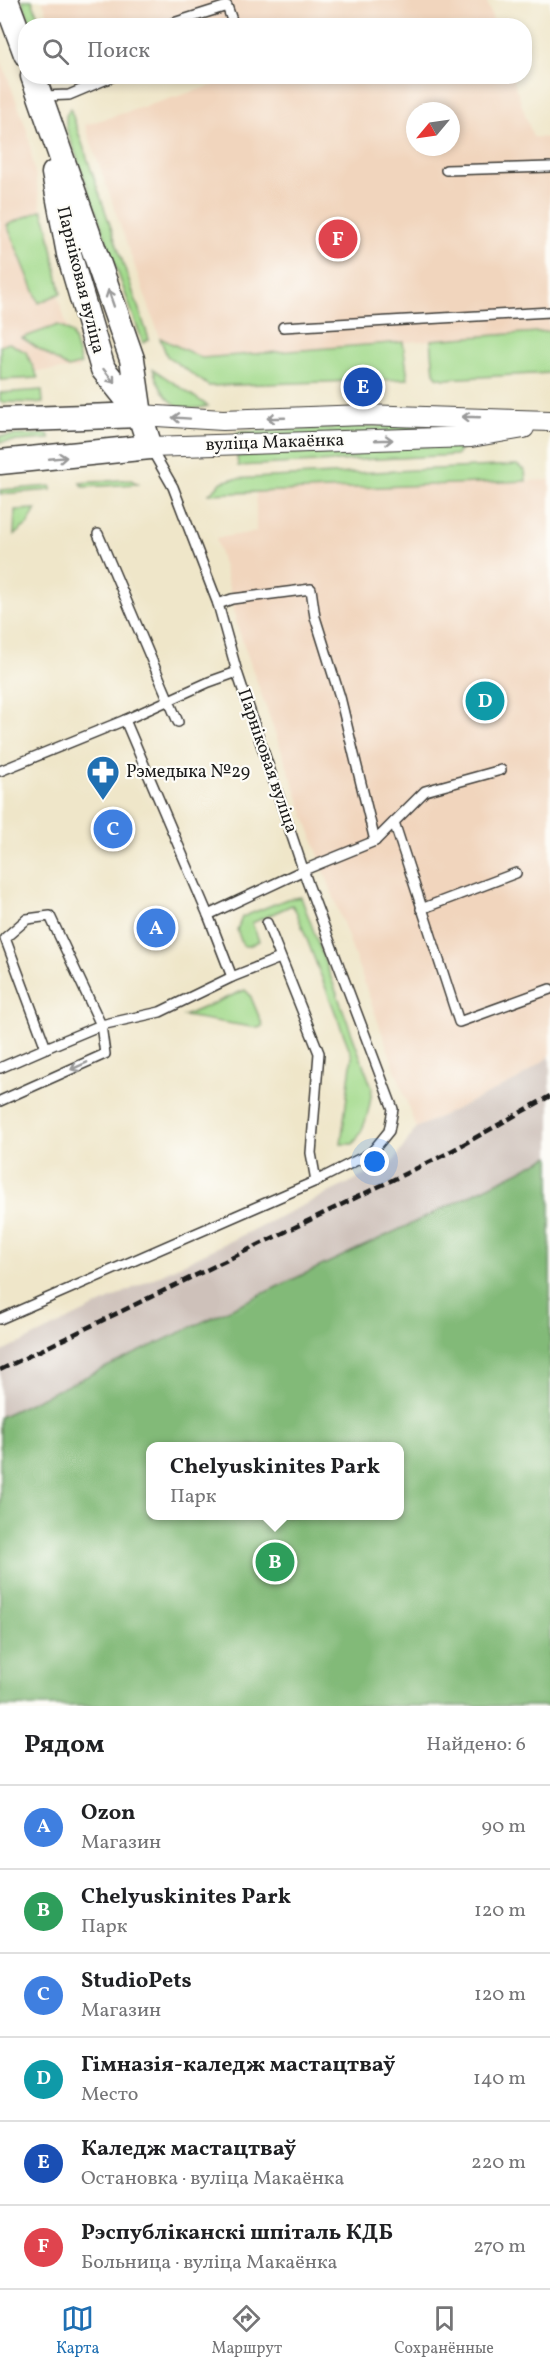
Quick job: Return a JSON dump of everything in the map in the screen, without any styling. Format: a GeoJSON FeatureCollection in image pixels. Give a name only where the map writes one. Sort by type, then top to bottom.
{"type":"FeatureCollection","features":[{"type":"Feature","properties":{"kind":"street"},"geometry":{"type":"LineString","coordinates":[[6,0],[18,32]]}},
{"type":"Feature","properties":{"kind":"street","name":"Парніковая вуліца"},"geometry":{"type":"LineString","coordinates":[[37,86],[132,359],[140,415],[150,447]]}},
{"type":"Feature","properties":{"kind":"street","name":"вуліца Макаёнка"},"geometry":{"type":"LineString","coordinates":[[0,420],[140,415],[223,420],[364,415],[550,422]]}},
{"type":"Feature","properties":{"kind":"street","name":"вуліца Макаёнка"},"geometry":{"type":"LineString","coordinates":[[0,462],[150,447],[471,436],[550,422]]}},
{"type":"Feature","properties":{"kind":"lane"},"geometry":{"type":"LineString","coordinates":[[189,18],[227,6],[231,18]]}},
{"type":"Feature","properties":{"kind":"lane"},"geometry":{"type":"LineString","coordinates":[[37,86],[69,95],[95,84]]}},
{"type":"Feature","properties":{"kind":"lane"},"geometry":{"type":"LineString","coordinates":[[446,170],[550,166]]}},
{"type":"Feature","properties":{"kind":"lane"},"geometry":{"type":"LineString","coordinates":[[283,327],[550,312]]}},
{"type":"Feature","properties":{"kind":"lane","name":"Парніковая вуліца"},"geometry":{"type":"LineString","coordinates":[[150,447],[172,488],[218,604],[237,672],[304,870],[393,1109],[389,1131],[371,1154],[316,1180]]}},
{"type":"Feature","properties":{"kind":"lane"},"geometry":{"type":"LineString","coordinates":[[98,534],[178,722]]}},
{"type":"Feature","properties":{"kind":"lane"},"geometry":{"type":"LineString","coordinates":[[218,604],[232,599],[311,590],[315,617],[340,698],[375,841]]}},
{"type":"Feature","properties":{"kind":"lane"},"geometry":{"type":"LineString","coordinates":[[0,771],[125,720],[209,681],[237,672]]}},
{"type":"Feature","properties":{"kind":"lane"},"geometry":{"type":"LineString","coordinates":[[125,720],[232,977]]}},
{"type":"Feature","properties":{"kind":"lane"},"geometry":{"type":"LineString","coordinates":[[208,915],[304,870],[375,841],[425,791],[501,770]]}},
{"type":"Feature","properties":{"kind":"lane"},"geometry":{"type":"LineString","coordinates":[[394,822],[459,1022],[550,989]]}},
{"type":"Feature","properties":{"kind":"lane"},"geometry":{"type":"LineString","coordinates":[[421,909],[516,873]]}},
{"type":"Feature","properties":{"kind":"lane"},"geometry":{"type":"LineString","coordinates":[[0,1101],[105,1054],[100,1025],[50,916],[27,919],[5,938],[46,1048]]}},
{"type":"Feature","properties":{"kind":"lane"},"geometry":{"type":"LineString","coordinates":[[0,1319],[316,1180],[311,1153],[319,1053],[267,923]]}},
{"type":"Feature","properties":{"kind":"lane"},"geometry":{"type":"LineString","coordinates":[[0,1068],[100,1025],[160,1012],[232,977],[280,958]]}},
{"type":"Feature","properties":{"kind":"shaded area"},"geometry":{"type":"Polygon","coordinates":[[[42,0],[486,0],[492,18],[49,18],[42,0]]]}},
{"type":"Feature","properties":{"kind":"shaded area"},"geometry":{"type":"Polygon","coordinates":[[[0,57],[27,130],[56,289],[79,369],[0,373],[0,57]]]}},
{"type":"Feature","properties":{"kind":"shaded area"},"geometry":{"type":"Polygon","coordinates":[[[214,84],[514,84],[533,137],[550,138],[550,331],[201,358],[160,338],[85,125],[214,84]]]}},
{"type":"Feature","properties":{"kind":"shaded area"},"geometry":{"type":"Polygon","coordinates":[[[550,480],[550,1056],[517,1080],[416,1128],[237,626],[216,538],[256,532],[256,491],[550,480]]]}},
{"type":"Feature","properties":{"kind":"shaded area"},"geometry":{"type":"Polygon","coordinates":[[[550,1056],[550,1156],[432,1214],[0,1417],[0,1353],[394,1161],[416,1128],[517,1080],[550,1056]]]}},
{"type":"Feature","properties":{"kind":"green space"},"geometry":{"type":"Polygon","coordinates":[[[22,0],[32,0],[38,18],[28,18],[22,0]]]}},
{"type":"Feature","properties":{"kind":"green space"},"geometry":{"type":"Polygon","coordinates":[[[70,108],[149,339],[143,343],[66,127],[66,116],[70,108]]]}},
{"type":"Feature","properties":{"kind":"green space"},"geometry":{"type":"Polygon","coordinates":[[[42,210],[61,293],[39,303],[7,225],[42,210]]]}},
{"type":"Feature","properties":{"kind":"green space"},"geometry":{"type":"Polygon","coordinates":[[[58,325],[72,333],[81,364],[68,368],[22,338],[58,325]]]}},
{"type":"Feature","properties":{"kind":"green space"},"geometry":{"type":"Polygon","coordinates":[[[550,331],[550,373],[445,379],[437,377],[434,373],[431,340],[550,331]]]}},
{"type":"Feature","properties":{"kind":"green space"},"geometry":{"type":"Polygon","coordinates":[[[160,338],[202,358],[403,342],[408,379],[209,386],[167,356],[160,338]]]}},
{"type":"Feature","properties":{"kind":"green space"},"geometry":{"type":"Polygon","coordinates":[[[9,343],[26,352],[38,378],[0,380],[0,346],[9,343]]]}},
{"type":"Feature","properties":{"kind":"green space"},"geometry":{"type":"Polygon","coordinates":[[[153,369],[208,406],[187,408],[172,402],[161,388],[153,369]]]}},
{"type":"Feature","properties":{"kind":"green space"},"geometry":{"type":"Polygon","coordinates":[[[42,390],[43,403],[0,402],[0,393],[42,390]]]}},
{"type":"Feature","properties":{"kind":"green space"},"geometry":{"type":"Polygon","coordinates":[[[464,422],[464,429],[237,440],[237,432],[464,422]]]}},
{"type":"Feature","properties":{"kind":"green space"},"geometry":{"type":"Polygon","coordinates":[[[48,434],[50,439],[0,442],[0,436],[48,434]]]}},
{"type":"Feature","properties":{"kind":"green space"},"geometry":{"type":"Polygon","coordinates":[[[465,444],[457,455],[238,466],[237,456],[465,444]]]}},
{"type":"Feature","properties":{"kind":"green space"},"geometry":{"type":"Polygon","coordinates":[[[517,465],[525,471],[526,481],[209,494],[222,482],[232,479],[517,465]]]}},
{"type":"Feature","properties":{"kind":"green space"},"geometry":{"type":"Polygon","coordinates":[[[131,480],[138,484],[84,487],[80,483],[131,480]]]}},
{"type":"Feature","properties":{"kind":"green space"},"geometry":{"type":"Polygon","coordinates":[[[51,486],[51,490],[0,494],[0,490],[51,486]]]}},
{"type":"Feature","properties":{"kind":"green space"},"geometry":{"type":"Polygon","coordinates":[[[36,509],[28,524],[14,535],[15,510],[36,509]]]}},
{"type":"Feature","properties":{"kind":"green space"},"geometry":{"type":"Polygon","coordinates":[[[301,897],[372,1088],[367,1118],[353,1144],[341,1144],[352,1056],[296,911],[292,905],[252,923],[259,941],[249,946],[243,946],[237,930],[242,917],[287,899],[301,897]]]}},
{"type":"Feature","properties":{"kind":"green space"},"geometry":{"type":"Polygon","coordinates":[[[245,990],[250,995],[263,1026],[258,1028],[184,1016],[245,990]]]}},
{"type":"Feature","properties":{"kind":"green space"},"geometry":{"type":"Polygon","coordinates":[[[550,1156],[550,1706],[0,1706],[0,1417],[432,1214],[550,1156]]]}},
{"type":"Feature","properties":{"kind":"railway"},"geometry":{"type":"LineString","coordinates":[[0,1370],[446,1154],[550,1096]]}},
{"type":"Feature","properties":{"kind":"place","name":"Рэспубліканскі шпіталь КДБ"},"geometry":{"type":"Point","coordinates":[338,239]}},
{"type":"Feature","properties":{"kind":"place","name":"Каледж мастацтваў"},"geometry":{"type":"Point","coordinates":[363,387]}},
{"type":"Feature","properties":{"kind":"place","name":"Гімназія-каледж мастацтваў"},"geometry":{"type":"Point","coordinates":[485,701]}},
{"type":"Feature","properties":{"kind":"place","name":"Рэмедыка №29"},"geometry":{"type":"Point","coordinates":[103,801]}},
{"type":"Feature","properties":{"kind":"place","name":"StudioPets"},"geometry":{"type":"Point","coordinates":[113,829]}},
{"type":"Feature","properties":{"kind":"place","name":"Ozon"},"geometry":{"type":"Point","coordinates":[156,928]}},
{"type":"Feature","properties":{"kind":"place","name":"Chelyuskinites Park"},"geometry":{"type":"Point","coordinates":[275,1562]}}]}
